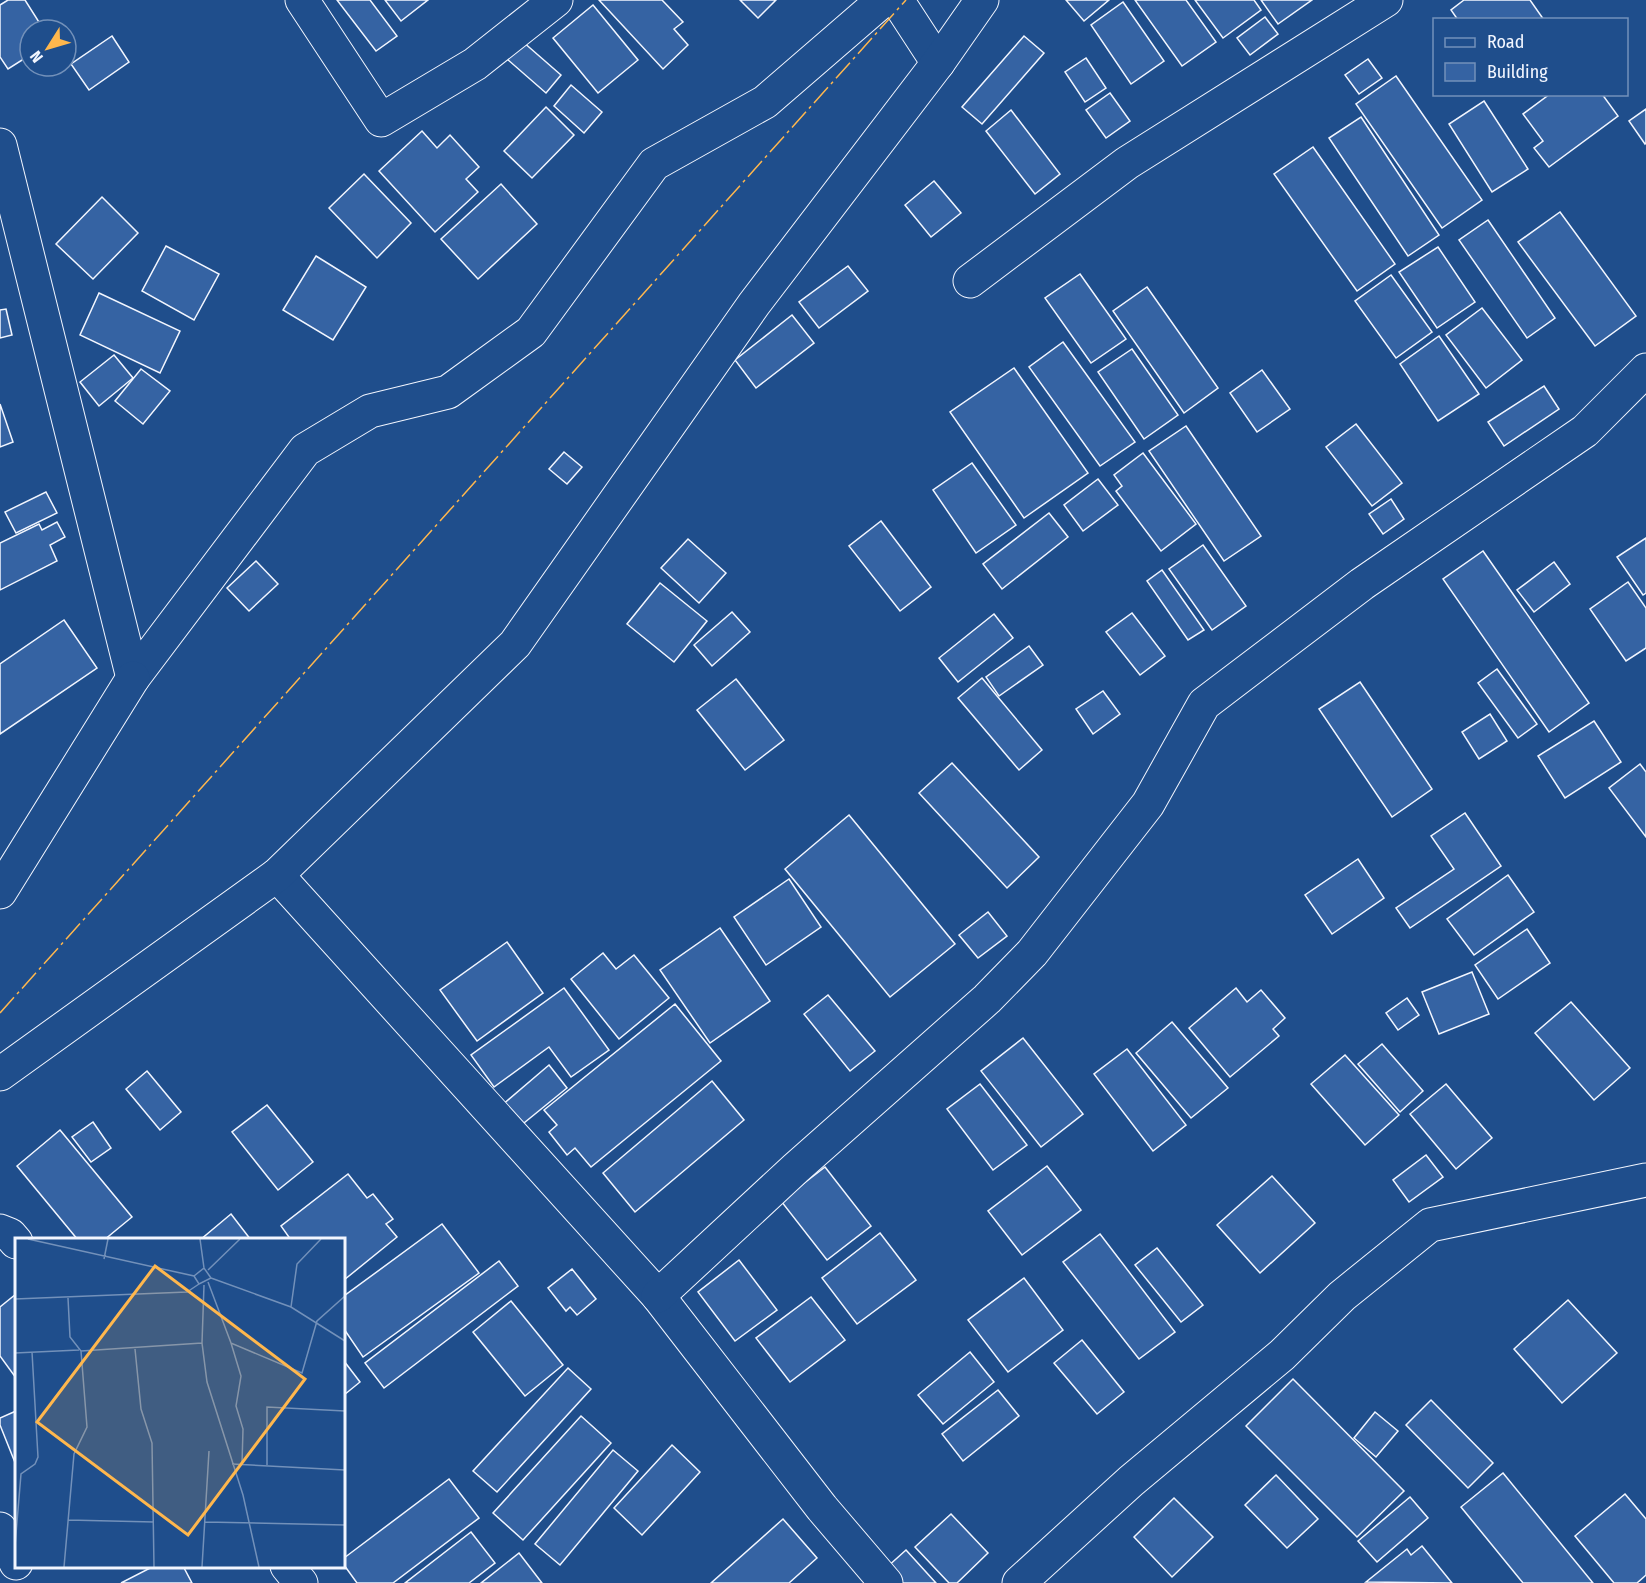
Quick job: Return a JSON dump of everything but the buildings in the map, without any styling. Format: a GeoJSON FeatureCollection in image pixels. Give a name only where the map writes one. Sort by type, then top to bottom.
{"type":"FeatureCollection","features":[{"type":"Feature","properties":{"kind":"street"},"geometry":{"type":"LineString","coordinates":[[302,0],[381,120],[475,64],[556,0]]}},
{"type":"Feature","properties":{"kind":"street"},"geometry":{"type":"LineString","coordinates":[[0,892],[133,678],[305,450],[370,411],[448,392],[531,332],[654,164],[765,102],[883,0]]}},
{"type":"Feature","properties":{"kind":"street"},"geometry":{"type":"LineString","coordinates":[[897,0],[938,63]]}},
{"type":"Feature","properties":{"kind":"street"},"geometry":{"type":"LineString","coordinates":[[0,1074],[277,875],[515,644],[754,304],[938,63],[982,0]]}},
{"type":"Feature","properties":{"kind":"street"},"geometry":{"type":"LineString","coordinates":[[970,281],[1127,163],[1386,0]]}},
{"type":"Feature","properties":{"kind":"street"},"geometry":{"type":"LineString","coordinates":[[0,145],[133,678]]}},
{"type":"Feature","properties":{"kind":"street"},"geometry":{"type":"LineString","coordinates":[[658,1296],[796,1168],[987,999],[1032,953],[1148,804],[1204,704],[1362,584],[1585,431],[1646,370]]}},
{"type":"Feature","properties":{"kind":"street"},"geometry":{"type":"LineString","coordinates":[[277,875],[658,1296],[822,1508],[886,1583]]}},
{"type":"Feature","properties":{"kind":"street"},"geometry":{"type":"LineString","coordinates":[[1019,1583],[1131,1481],[1282,1354],[1342,1296],[1430,1225],[1646,1180]]}},
{"type":"Feature","properties":{"kind":"street"},"geometry":{"type":"LineString","coordinates":[[0,1231],[10,1235],[15,1241]]}},
{"type":"Feature","properties":{"kind":"street"},"geometry":{"type":"LineString","coordinates":[[0,1529],[15,1560]]}},
{"type":"Feature","properties":{"kind":"street"},"geometry":{"type":"LineString","coordinates":[[19,1568],[27,1583]]}},
{"type":"Feature","properties":{"kind":"street"},"geometry":{"type":"LineString","coordinates":[[289,1568],[301,1583]]}},
{"type":"Feature","properties":{"kind":"power"},"geometry":{"type":"LineString","coordinates":[[0,1013],[906,0]]}}]}
